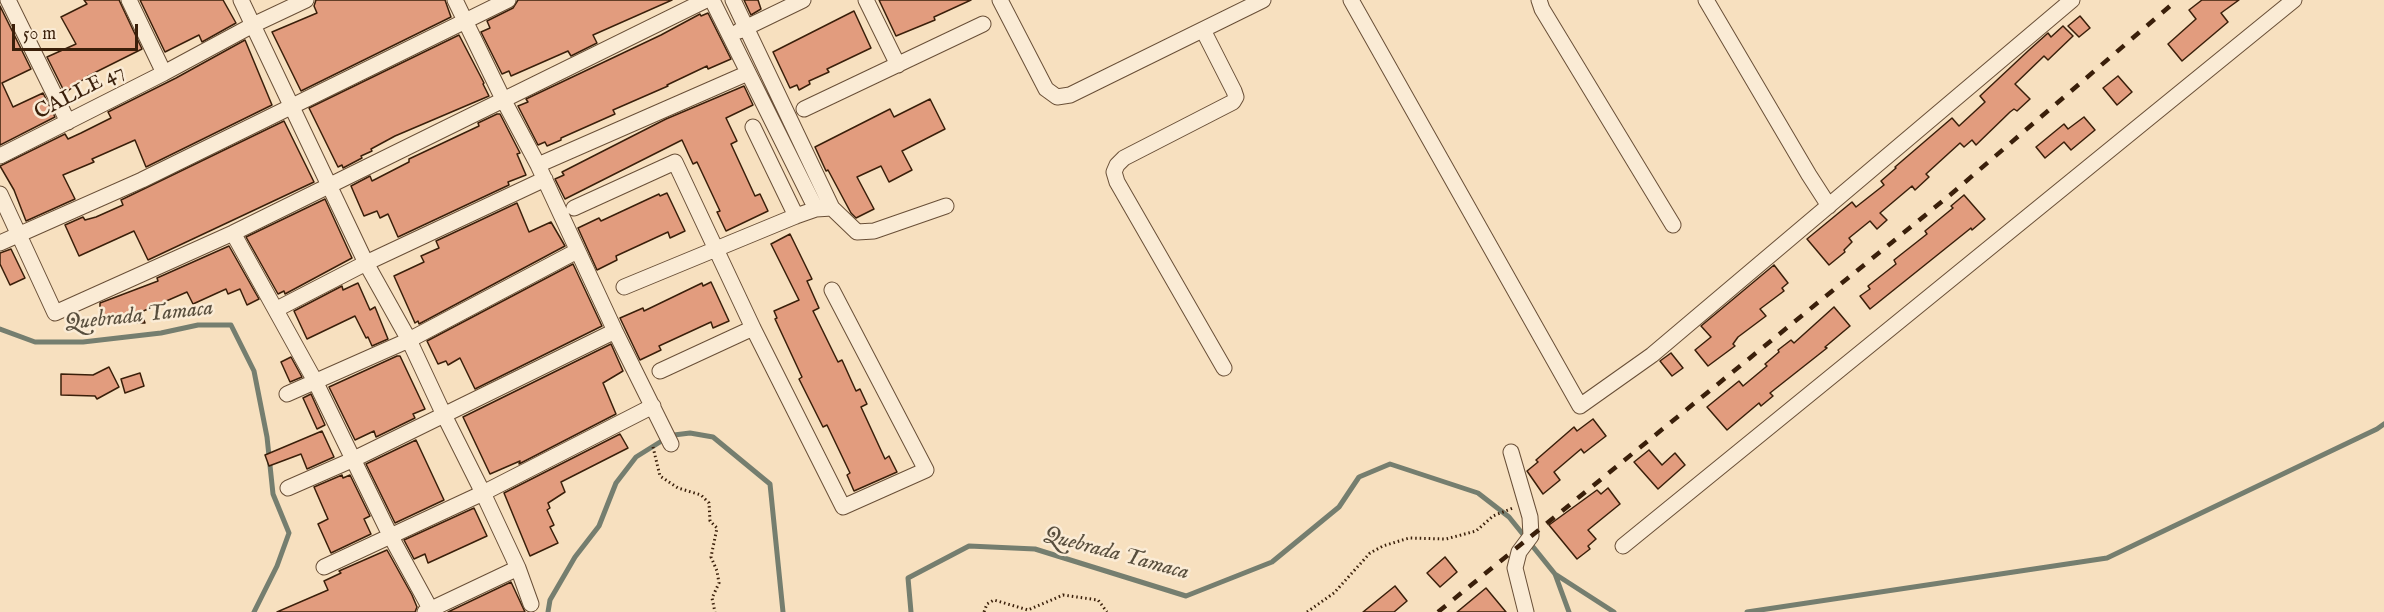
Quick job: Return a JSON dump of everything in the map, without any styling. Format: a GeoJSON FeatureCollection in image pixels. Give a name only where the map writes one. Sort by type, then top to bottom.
{"type":"FeatureCollection","features":[{"type":"Feature","properties":{"kind":"street"},"geometry":{"type":"LineString","coordinates":[[8,0],[68,122]]}},
{"type":"Feature","properties":{"kind":"street"},"geometry":{"type":"LineString","coordinates":[[129,0],[164,73]]}},
{"type":"Feature","properties":{"kind":"street"},"geometry":{"type":"LineString","coordinates":[[241,0],[366,263],[409,340],[483,493],[518,568],[531,604]]}},
{"type":"Feature","properties":{"kind":"street","name":"CALLE 47"},"geometry":{"type":"LineString","coordinates":[[0,156],[306,0]]}},
{"type":"Feature","properties":{"kind":"street"},"geometry":{"type":"LineString","coordinates":[[455,0],[545,179],[615,331],[671,444]]}},
{"type":"Feature","properties":{"kind":"street"},"geometry":{"type":"LineString","coordinates":[[0,243],[142,180],[508,0]]}},
{"type":"Feature","properties":{"kind":"street"},"geometry":{"type":"LineString","coordinates":[[0,194],[56,313],[233,233],[706,0]]}},
{"type":"Feature","properties":{"kind":"street"},"geometry":{"type":"LineString","coordinates":[[712,0],[816,209]]}},
{"type":"Feature","properties":{"kind":"street"},"geometry":{"type":"LineString","coordinates":[[733,0],[832,208],[857,232],[874,231],[946,206]]}},
{"type":"Feature","properties":{"kind":"street"},"geometry":{"type":"LineString","coordinates":[[730,34],[803,0]]}},
{"type":"Feature","properties":{"kind":"street"},"geometry":{"type":"LineString","coordinates":[[866,0],[898,65]]}},
{"type":"Feature","properties":{"kind":"street"},"geometry":{"type":"LineString","coordinates":[[1000,0],[1046,89],[1057,97],[1070,94],[1263,0]]}},
{"type":"Feature","properties":{"kind":"street"},"geometry":{"type":"LineString","coordinates":[[1351,0],[1580,406],[1652,355],[1830,206],[2067,2]]}},
{"type":"Feature","properties":{"kind":"street"},"geometry":{"type":"LineString","coordinates":[[1539,0],[1542,9],[1673,225]]}},
{"type":"Feature","properties":{"kind":"street"},"geometry":{"type":"LineString","coordinates":[[1706,0],[1809,175],[1830,206]]}},
{"type":"Feature","properties":{"kind":"street"},"geometry":{"type":"LineString","coordinates":[[1623,546],[2294,0]]}},
{"type":"Feature","properties":{"kind":"street"},"geometry":{"type":"LineString","coordinates":[[804,109],[983,24]]}},
{"type":"Feature","properties":{"kind":"street"},"geometry":{"type":"LineString","coordinates":[[1203,30],[1234,91],[1236,97],[1233,102],[1124,158],[1114,172],[1117,182],[1224,368]]}},
{"type":"Feature","properties":{"kind":"street"},"geometry":{"type":"LineString","coordinates":[[538,165],[748,73]]}},
{"type":"Feature","properties":{"kind":"street"},"geometry":{"type":"LineString","coordinates":[[753,127],[796,216]]}},
{"type":"Feature","properties":{"kind":"street"},"geometry":{"type":"LineString","coordinates":[[574,208],[675,162],[753,328],[843,507],[926,470],[832,290]]}},
{"type":"Feature","properties":{"kind":"street"},"geometry":{"type":"LineString","coordinates":[[277,309],[366,263],[545,179]]}},
{"type":"Feature","properties":{"kind":"street"},"geometry":{"type":"LineString","coordinates":[[624,287],[796,216],[816,209],[832,208]]}},
{"type":"Feature","properties":{"kind":"street"},"geometry":{"type":"LineString","coordinates":[[233,233],[315,381],[352,460],[429,611],[518,568]]}},
{"type":"Feature","properties":{"kind":"street"},"geometry":{"type":"LineString","coordinates":[[287,394],[409,340],[577,251]]}},
{"type":"Feature","properties":{"kind":"street"},"geometry":{"type":"LineString","coordinates":[[660,371],[753,328]]}},
{"type":"Feature","properties":{"kind":"street"},"geometry":{"type":"LineString","coordinates":[[288,488],[352,460],[615,331]]}},
{"type":"Feature","properties":{"kind":"street"},"geometry":{"type":"LineString","coordinates":[[324,567],[483,493],[653,406]]}},
{"type":"Feature","properties":{"kind":"street"},"geometry":{"type":"LineString","coordinates":[[1511,452],[1527,503],[1531,536],[1520,552],[1515,568],[1526,612]]}},
{"type":"Feature","properties":{"kind":"path"},"geometry":{"type":"LineString","coordinates":[[653,438],[655,462],[660,476],[678,488],[701,495],[709,503],[710,521],[717,528],[711,557],[719,583],[712,598],[715,612]]}},
{"type":"Feature","properties":{"kind":"path"},"geometry":{"type":"LineString","coordinates":[[1307,612],[1334,593],[1370,553],[1383,546],[1409,538],[1446,539],[1476,531],[1493,516],[1527,503]]}},
{"type":"Feature","properties":{"kind":"path"},"geometry":{"type":"LineString","coordinates":[[984,612],[987,604],[994,600],[1028,610],[1063,595],[1098,600],[1107,612]]}},
{"type":"Feature","properties":{"kind":"building"},"geometry":{"type":"Polygon","coordinates":[[[84,0],[119,0],[142,49],[88,76],[65,93],[47,57],[76,44],[61,17],[87,4],[84,0]]]}},
{"type":"Feature","properties":{"kind":"building"},"geometry":{"type":"Polygon","coordinates":[[[140,0],[223,0],[236,23],[202,42],[199,35],[165,52],[140,0]]]}},
{"type":"Feature","properties":{"kind":"building"},"geometry":{"type":"Polygon","coordinates":[[[316,0],[445,0],[451,17],[301,91],[272,32],[317,13],[314,6],[316,0]]]}},
{"type":"Feature","properties":{"kind":"building"},"geometry":{"type":"Polygon","coordinates":[[[518,0],[672,0],[593,35],[597,43],[571,56],[568,51],[511,76],[509,71],[502,74],[481,32],[490,28],[487,21],[513,8],[518,0]]]}},
{"type":"Feature","properties":{"kind":"building"},"geometry":{"type":"Polygon","coordinates":[[[744,0],[758,0],[761,9],[751,15],[744,0]]]}},
{"type":"Feature","properties":{"kind":"building"},"geometry":{"type":"Polygon","coordinates":[[[879,0],[971,0],[934,17],[935,20],[896,36],[879,0]]]}},
{"type":"Feature","properties":{"kind":"building"},"geometry":{"type":"Polygon","coordinates":[[[2202,0],[2239,0],[2221,13],[2228,22],[2182,61],[2168,44],[2196,19],[2189,10],[2202,0]]]}},
{"type":"Feature","properties":{"kind":"building"},"geometry":{"type":"Polygon","coordinates":[[[0,6],[31,69],[2,83],[13,107],[43,93],[55,117],[0,145],[0,6]]]}},
{"type":"Feature","properties":{"kind":"building"},"geometry":{"type":"Polygon","coordinates":[[[854,11],[871,48],[827,69],[829,72],[809,81],[810,84],[799,90],[797,85],[790,88],[773,52],[854,11]]]}},
{"type":"Feature","properties":{"kind":"building"},"geometry":{"type":"Polygon","coordinates":[[[708,13],[731,59],[708,69],[707,66],[613,110],[615,114],[561,138],[561,140],[547,146],[545,142],[538,145],[518,106],[528,102],[526,99],[700,14],[701,16],[708,13]]]}},
{"type":"Feature","properties":{"kind":"building"},"geometry":{"type":"Polygon","coordinates":[[[2080,16],[2090,28],[2079,37],[2068,26],[2080,16]]]}},
{"type":"Feature","properties":{"kind":"building"},"geometry":{"type":"Polygon","coordinates":[[[2063,26],[2073,36],[2048,60],[2044,56],[2015,84],[2030,99],[2017,111],[2014,109],[2010,112],[1976,145],[1972,140],[1964,147],[1960,143],[1926,174],[1929,177],[1915,190],[1912,186],[1880,213],[1887,220],[1877,229],[1870,221],[1849,238],[1852,242],[1844,250],[1845,252],[1829,265],[1807,239],[1852,202],[1856,207],[1884,185],[1881,181],[1895,167],[1952,118],[1959,126],[1985,102],[1980,96],[2048,33],[2051,37],[2063,26]]]}},
{"type":"Feature","properties":{"kind":"building"},"geometry":{"type":"Polygon","coordinates":[[[459,35],[489,96],[395,136],[371,149],[372,151],[361,156],[362,158],[343,168],[342,165],[338,167],[309,108],[459,35]]]}},
{"type":"Feature","properties":{"kind":"building"},"geometry":{"type":"Polygon","coordinates":[[[245,40],[272,105],[146,167],[135,140],[92,159],[94,162],[63,175],[75,199],[26,221],[14,190],[0,166],[65,134],[68,139],[111,118],[108,112],[245,40]]]}},
{"type":"Feature","properties":{"kind":"building"},"geometry":{"type":"Polygon","coordinates":[[[2118,76],[2132,92],[2117,105],[2103,88],[2118,76]]]}},
{"type":"Feature","properties":{"kind":"building"},"geometry":{"type":"Polygon","coordinates":[[[744,86],[753,105],[726,118],[737,141],[731,144],[755,196],[760,194],[768,211],[726,231],[717,212],[720,211],[697,162],[693,164],[682,140],[565,199],[555,179],[564,175],[562,172],[666,119],[744,86]]]}},
{"type":"Feature","properties":{"kind":"building"},"geometry":{"type":"Polygon","coordinates":[[[930,99],[945,129],[902,151],[912,170],[889,182],[881,166],[857,177],[874,209],[856,218],[828,170],[826,171],[815,147],[890,109],[894,117],[930,99]]]}},
{"type":"Feature","properties":{"kind":"building"},"geometry":{"type":"Polygon","coordinates":[[[500,114],[520,153],[517,154],[526,175],[398,237],[388,214],[380,218],[377,211],[364,216],[351,186],[370,176],[372,181],[409,162],[409,159],[479,126],[478,123],[500,114]]]}},
{"type":"Feature","properties":{"kind":"building"},"geometry":{"type":"Polygon","coordinates":[[[2084,117],[2095,130],[2071,150],[2064,142],[2045,158],[2036,147],[2064,124],[2068,129],[2084,117]]]}},
{"type":"Feature","properties":{"kind":"building"},"geometry":{"type":"Polygon","coordinates":[[[284,121],[314,182],[148,260],[134,231],[79,256],[65,225],[83,217],[85,220],[96,217],[123,205],[121,200],[284,121]]]}},
{"type":"Feature","properties":{"kind":"building"},"geometry":{"type":"Polygon","coordinates":[[[667,193],[685,231],[670,238],[668,232],[616,256],[617,260],[597,270],[578,228],[599,218],[601,221],[659,194],[660,196],[667,193]]]}},
{"type":"Feature","properties":{"kind":"building"},"geometry":{"type":"Polygon","coordinates":[[[1964,195],[1985,219],[1870,309],[1860,296],[1870,289],[1868,286],[1896,264],[1894,260],[1927,234],[1925,231],[1953,208],[1951,206],[1964,195]]]}},
{"type":"Feature","properties":{"kind":"building"},"geometry":{"type":"Polygon","coordinates":[[[325,199],[352,258],[285,294],[284,291],[278,294],[246,237],[325,199]]]}},
{"type":"Feature","properties":{"kind":"building"},"geometry":{"type":"Polygon","coordinates":[[[517,203],[529,232],[551,222],[565,246],[419,324],[418,321],[415,323],[394,276],[424,262],[421,256],[439,248],[436,241],[517,203]]]}},
{"type":"Feature","properties":{"kind":"building"},"geometry":{"type":"Polygon","coordinates":[[[790,234],[812,279],[807,281],[819,308],[813,311],[838,362],[842,360],[856,391],[860,389],[867,404],[861,407],[885,459],[889,456],[897,472],[854,491],[847,475],[850,473],[827,425],[823,427],[799,379],[802,377],[775,319],[777,318],[774,311],[799,300],[771,244],[790,234]]]}},
{"type":"Feature","properties":{"kind":"building"},"geometry":{"type":"Polygon","coordinates":[[[229,246],[259,299],[247,305],[240,289],[228,294],[226,289],[193,304],[187,292],[141,312],[145,323],[100,323],[100,303],[158,281],[157,278],[229,246]]]}},
{"type":"Feature","properties":{"kind":"building"},"geometry":{"type":"Polygon","coordinates":[[[11,249],[25,278],[10,285],[0,264],[0,253],[11,249]]]}},
{"type":"Feature","properties":{"kind":"building"},"geometry":{"type":"Polygon","coordinates":[[[573,264],[602,326],[475,389],[460,358],[448,365],[446,361],[438,364],[427,341],[573,264]]]}},
{"type":"Feature","properties":{"kind":"building"},"geometry":{"type":"Polygon","coordinates":[[[1774,265],[1788,283],[1782,288],[1784,291],[1760,309],[1766,316],[1738,337],[1733,344],[1735,346],[1708,366],[1695,350],[1711,337],[1701,326],[1774,265]]]}},
{"type":"Feature","properties":{"kind":"building"},"geometry":{"type":"Polygon","coordinates":[[[711,282],[729,321],[713,328],[711,322],[659,346],[661,350],[640,360],[620,318],[643,308],[644,311],[702,283],[703,286],[711,282]]]}},
{"type":"Feature","properties":{"kind":"building"},"geometry":{"type":"Polygon","coordinates":[[[358,283],[370,310],[375,307],[388,339],[372,346],[355,316],[307,339],[294,311],[342,286],[343,290],[358,283]]]}},
{"type":"Feature","properties":{"kind":"building"},"geometry":{"type":"Polygon","coordinates":[[[1834,307],[1850,326],[1825,347],[1827,348],[1770,393],[1773,396],[1761,406],[1759,403],[1727,430],[1707,407],[1739,381],[1743,386],[1767,366],[1765,364],[1779,352],[1778,350],[1791,340],[1794,343],[1834,307]]]}},
{"type":"Feature","properties":{"kind":"building"},"geometry":{"type":"Polygon","coordinates":[[[611,344],[623,371],[603,383],[616,414],[519,464],[520,461],[490,474],[463,417],[611,344]]]}},
{"type":"Feature","properties":{"kind":"building"},"geometry":{"type":"Polygon","coordinates":[[[1671,353],[1683,368],[1672,376],[1660,361],[1671,353]]]}},
{"type":"Feature","properties":{"kind":"building"},"geometry":{"type":"Polygon","coordinates":[[[400,356],[425,409],[413,414],[415,418],[376,437],[374,431],[355,440],[329,387],[400,356]]]}},
{"type":"Feature","properties":{"kind":"building"},"geometry":{"type":"Polygon","coordinates":[[[291,357],[302,377],[290,382],[281,362],[291,357]]]}},
{"type":"Feature","properties":{"kind":"building"},"geometry":{"type":"Polygon","coordinates":[[[109,367],[119,387],[97,399],[95,396],[61,395],[61,374],[93,375],[109,367]]]}},
{"type":"Feature","properties":{"kind":"building"},"geometry":{"type":"Polygon","coordinates":[[[140,373],[144,386],[125,393],[121,379],[140,373]]]}},
{"type":"Feature","properties":{"kind":"building"},"geometry":{"type":"Polygon","coordinates":[[[311,394],[325,425],[317,429],[303,398],[311,394]]]}},
{"type":"Feature","properties":{"kind":"building"},"geometry":{"type":"Polygon","coordinates":[[[1593,419],[1606,436],[1584,453],[1581,449],[1554,472],[1560,480],[1543,494],[1527,471],[1538,462],[1536,460],[1574,427],[1577,431],[1593,419]]]}},
{"type":"Feature","properties":{"kind":"building"},"geometry":{"type":"Polygon","coordinates":[[[322,431],[334,457],[307,469],[301,454],[269,466],[265,455],[322,431]]]}},
{"type":"Feature","properties":{"kind":"building"},"geometry":{"type":"Polygon","coordinates":[[[620,434],[628,448],[561,482],[565,492],[548,503],[550,508],[547,510],[554,525],[550,527],[558,543],[530,556],[504,493],[620,434]]]}},
{"type":"Feature","properties":{"kind":"building"},"geometry":{"type":"Polygon","coordinates":[[[416,440],[444,500],[395,523],[366,464],[416,440]]]}},
{"type":"Feature","properties":{"kind":"building"},"geometry":{"type":"Polygon","coordinates":[[[1649,450],[1662,465],[1675,453],[1685,465],[1658,489],[1634,462],[1649,450]]]}},
{"type":"Feature","properties":{"kind":"building"},"geometry":{"type":"Polygon","coordinates":[[[342,475],[343,478],[350,475],[370,516],[364,519],[371,534],[331,553],[318,524],[328,519],[314,487],[342,475]]]}},
{"type":"Feature","properties":{"kind":"building"},"geometry":{"type":"Polygon","coordinates":[[[1608,488],[1620,504],[1588,530],[1596,539],[1588,546],[1590,549],[1577,559],[1549,525],[1597,490],[1601,494],[1608,488]]]}},
{"type":"Feature","properties":{"kind":"building"},"geometry":{"type":"Polygon","coordinates":[[[474,508],[487,536],[428,563],[425,554],[414,559],[404,540],[474,508]]]}},
{"type":"Feature","properties":{"kind":"building"},"geometry":{"type":"Polygon","coordinates":[[[387,550],[412,595],[417,607],[415,612],[277,612],[328,590],[324,581],[341,573],[339,571],[387,550]]]}},
{"type":"Feature","properties":{"kind":"building"},"geometry":{"type":"Polygon","coordinates":[[[1445,557],[1457,572],[1440,587],[1427,573],[1445,557]]]}},
{"type":"Feature","properties":{"kind":"building"},"geometry":{"type":"Polygon","coordinates":[[[511,582],[525,612],[448,612],[511,582]]]}},
{"type":"Feature","properties":{"kind":"building"},"geometry":{"type":"Polygon","coordinates":[[[1395,586],[1407,601],[1394,612],[1363,612],[1395,586]]]}},
{"type":"Feature","properties":{"kind":"building"},"geometry":{"type":"Polygon","coordinates":[[[1486,588],[1506,612],[1457,612],[1486,588]]]}},
{"type":"Feature","properties":{"kind":"waterway","name":"Quebrada Tamaca"},"geometry":{"type":"LineString","coordinates":[[0,329],[35,342],[83,342],[161,333],[198,325],[231,325],[254,371],[267,437],[273,494],[289,533],[277,566],[254,612]]}},
{"type":"Feature","properties":{"kind":"waterway"},"geometry":{"type":"LineString","coordinates":[[1747,612],[2107,558],[2384,424]]}},
{"type":"Feature","properties":{"kind":"waterway","name":"Quebrada Tamaca"},"geometry":{"type":"LineString","coordinates":[[674,435],[690,433],[713,437],[770,484],[783,612]]}},
{"type":"Feature","properties":{"kind":"waterway","name":"Quebrada Tamaca"},"geometry":{"type":"LineString","coordinates":[[548,612],[550,600],[575,557],[599,526],[616,483],[636,457],[660,442]]}},
{"type":"Feature","properties":{"kind":"waterway","name":"Quebrada Tamaca"},"geometry":{"type":"LineString","coordinates":[[911,612],[908,578],[969,546],[1035,549],[1186,596],[1272,562],[1339,507],[1359,477],[1390,464],[1478,493],[1509,517],[1555,574],[1569,612]]}},
{"type":"Feature","properties":{"kind":"waterway"},"geometry":{"type":"LineString","coordinates":[[1555,574],[1614,612]]}},
{"type":"Feature","properties":{"kind":"railway"},"geometry":{"type":"LineString","coordinates":[[1438,612],[1950,195],[2177,0]]}}]}
